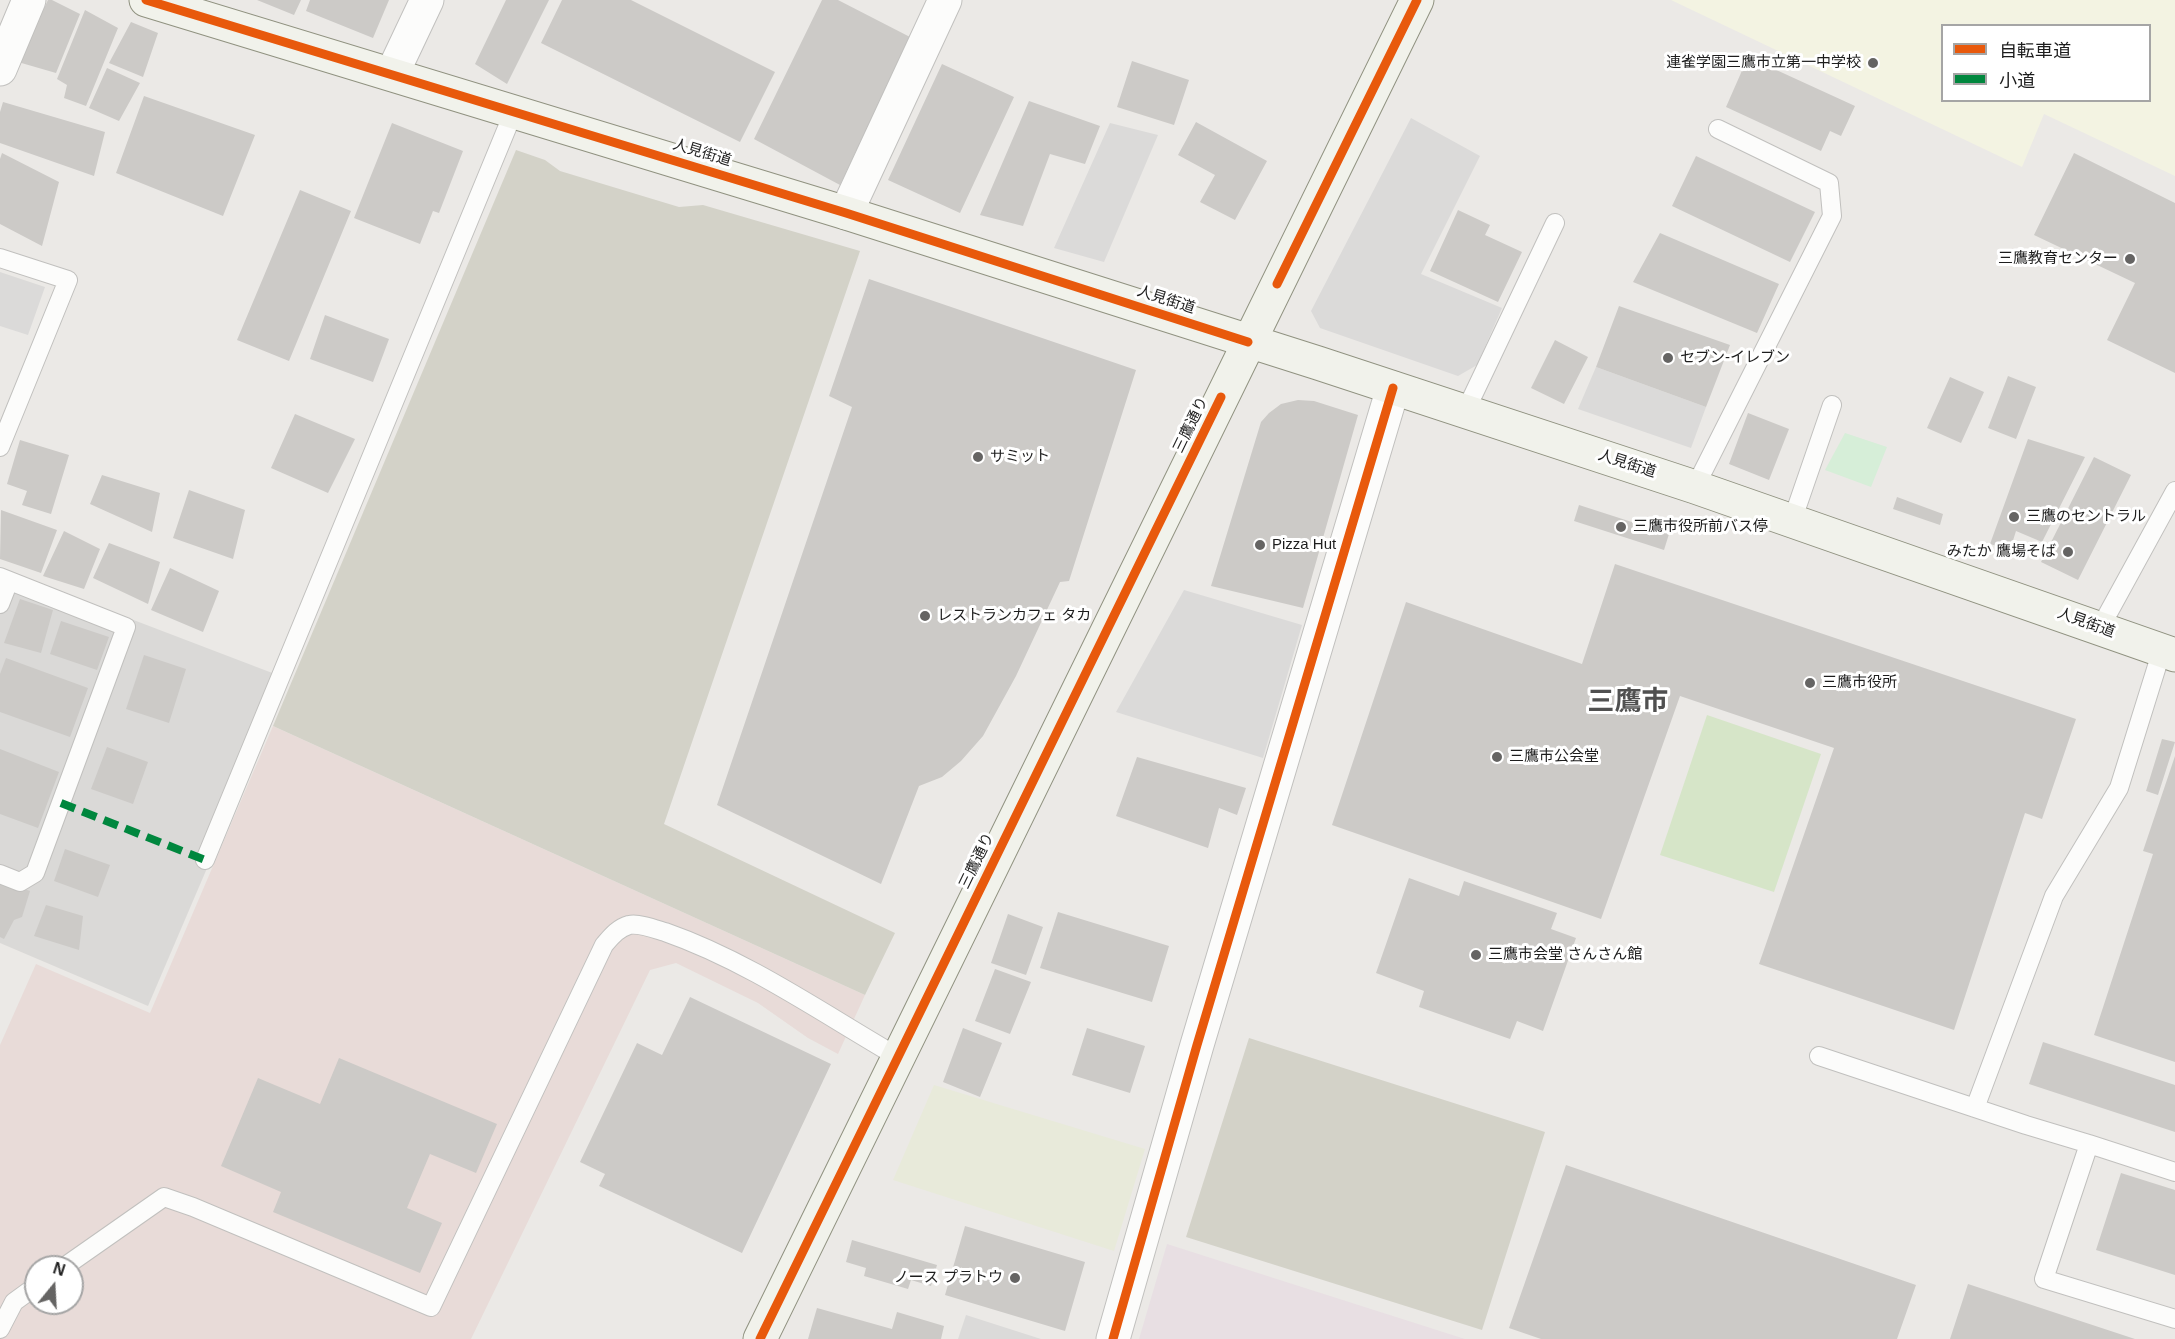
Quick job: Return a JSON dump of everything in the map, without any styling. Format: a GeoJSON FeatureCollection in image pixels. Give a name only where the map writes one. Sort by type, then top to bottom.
{"type":"FeatureCollection","features":[{"type":"Feature","properties":{"kind":"main road","name":"人見街道"},"geometry":{"type":"LineString","coordinates":[[146,0],[846,213],[1465,411],[1695,487],[2168,652]]}},
{"type":"Feature","properties":{"kind":"main road","name":"三鷹通り"},"geometry":{"type":"LineString","coordinates":[[760,1339],[1417,0]]}},
{"type":"Feature","properties":{"kind":"street"},"geometry":{"type":"LineString","coordinates":[[0,69],[29,0]]}},
{"type":"Feature","properties":{"kind":"street"},"geometry":{"type":"LineString","coordinates":[[392,74],[427,0]]}},
{"type":"Feature","properties":{"kind":"street"},"geometry":{"type":"LineString","coordinates":[[846,213],[945,0]]}},
{"type":"Feature","properties":{"kind":"street"},"geometry":{"type":"LineString","coordinates":[[1113,1339],[1200,1034],[1393,388]]}},
{"type":"Feature","properties":{"kind":"lane"},"geometry":{"type":"LineString","coordinates":[[205,860],[514,111]]}},
{"type":"Feature","properties":{"kind":"lane"},"geometry":{"type":"LineString","coordinates":[[1695,487],[1832,216],[1829,183],[1718,129]]}},
{"type":"Feature","properties":{"kind":"lane"},"geometry":{"type":"LineString","coordinates":[[1465,411],[1555,223]]}},
{"type":"Feature","properties":{"kind":"lane"},"geometry":{"type":"LineString","coordinates":[[0,258],[68,280],[0,447]]}},
{"type":"Feature","properties":{"kind":"lane"},"geometry":{"type":"LineString","coordinates":[[1792,521],[1832,405]]}},
{"type":"Feature","properties":{"kind":"lane"},"geometry":{"type":"LineString","coordinates":[[2100,628],[2175,491]]}},
{"type":"Feature","properties":{"kind":"lane"},"geometry":{"type":"LineString","coordinates":[[0,604],[5,579],[126,627],[35,873],[20,882],[0,874]]}},
{"type":"Feature","properties":{"kind":"lane"},"geometry":{"type":"LineString","coordinates":[[1975,1108],[2054,896],[2119,788],[2168,652]]}},
{"type":"Feature","properties":{"kind":"lane"},"geometry":{"type":"LineString","coordinates":[[81,1255],[164,1197],[193,1206],[430,1307],[604,945],[614,933],[630,925],[664,932],[727,958],[775,983],[898,1057]]}},
{"type":"Feature","properties":{"kind":"lane"},"geometry":{"type":"LineString","coordinates":[[1819,1056],[2175,1172]]}},
{"type":"Feature","properties":{"kind":"lane"},"geometry":{"type":"LineString","coordinates":[[2089,1144],[2044,1279],[2175,1319]]}},
{"type":"Feature","properties":{"kind":"lane"},"geometry":{"type":"LineString","coordinates":[[0,1329],[14,1302],[24,1295]]}},
{"type":"Feature","properties":{"kind":"shaded area","name":"連雀学園三鷹市立第一中学校"},"geometry":{"type":"Polygon","coordinates":[[[1671,0],[2175,0],[2175,176],[2044,114],[2022,167],[1671,0]]]}},
{"type":"Feature","properties":{"kind":"shaded area"},"geometry":{"type":"Polygon","coordinates":[[[1411,118],[1480,156],[1421,274],[1502,308],[1477,365],[1458,376],[1320,328],[1311,311],[1411,118]]]}},
{"type":"Feature","properties":{"kind":"shaded area"},"geometry":{"type":"Polygon","coordinates":[[[1110,123],[1158,135],[1104,262],[1054,248],[1110,123]]]}},
{"type":"Feature","properties":{"kind":"shaded area"},"geometry":{"type":"Polygon","coordinates":[[[516,150],[545,160],[560,171],[679,207],[703,205],[860,251],[664,824],[895,933],[865,995],[273,726],[516,150]]]}},
{"type":"Feature","properties":{"kind":"shaded area"},"geometry":{"type":"Polygon","coordinates":[[[0,272],[45,287],[28,335],[0,326],[0,272]]]}},
{"type":"Feature","properties":{"kind":"shaded area"},"geometry":{"type":"Polygon","coordinates":[[[1596,367],[1706,407],[1691,448],[1578,409],[1596,367]]]}},
{"type":"Feature","properties":{"kind":"shaded area"},"geometry":{"type":"Polygon","coordinates":[[[1845,433],[1887,447],[1871,487],[1825,470],[1845,433]]]}},
{"type":"Feature","properties":{"kind":"shaded area"},"geometry":{"type":"Polygon","coordinates":[[[0,569],[288,679],[148,1006],[0,943],[0,569]]]}},
{"type":"Feature","properties":{"kind":"shaded area"},"geometry":{"type":"Polygon","coordinates":[[[1184,590],[1302,625],[1263,758],[1116,712],[1184,590]]]}},
{"type":"Feature","properties":{"kind":"shaded area"},"geometry":{"type":"Polygon","coordinates":[[[273,726],[865,995],[838,1054],[808,1038],[758,1003],[676,963],[650,970],[471,1339],[0,1339],[0,1045],[36,964],[150,1013],[273,726]]]}},
{"type":"Feature","properties":{"kind":"shaded area"},"geometry":{"type":"Polygon","coordinates":[[[1249,1038],[1545,1132],[1482,1330],[1186,1237],[1249,1038]]]}},
{"type":"Feature","properties":{"kind":"shaded area"},"geometry":{"type":"Polygon","coordinates":[[[934,1085],[1145,1149],[1114,1251],[893,1180],[934,1085]]]}},
{"type":"Feature","properties":{"kind":"shaded area"},"geometry":{"type":"Polygon","coordinates":[[[1167,1244],[1465,1339],[1139,1339],[1167,1244]]]}},
{"type":"Feature","properties":{"kind":"shaded area"},"geometry":{"type":"Polygon","coordinates":[[[966,1315],[1041,1339],[958,1339],[966,1315]]]}},
{"type":"Feature","properties":{"kind":"green space"},"geometry":{"type":"Polygon","coordinates":[[[1707,715],[1821,754],[1774,892],[1660,855],[1707,715]]]}},
{"type":"Feature","properties":{"kind":"building"},"geometry":{"type":"Polygon","coordinates":[[[48,0],[80,14],[56,73],[18,62],[48,0]]]}},
{"type":"Feature","properties":{"kind":"building"},"geometry":{"type":"Polygon","coordinates":[[[257,0],[301,0],[294,15],[257,0]]]}},
{"type":"Feature","properties":{"kind":"building"},"geometry":{"type":"Polygon","coordinates":[[[310,0],[389,0],[373,38],[306,11],[310,0]]]}},
{"type":"Feature","properties":{"kind":"building"},"geometry":{"type":"Polygon","coordinates":[[[506,0],[549,0],[507,84],[475,64],[506,0]]]}},
{"type":"Feature","properties":{"kind":"building"},"geometry":{"type":"Polygon","coordinates":[[[562,0],[631,0],[775,72],[740,142],[541,43],[562,0]]]}},
{"type":"Feature","properties":{"kind":"building"},"geometry":{"type":"Polygon","coordinates":[[[822,0],[838,0],[910,37],[840,185],[754,139],[822,0]]]}},
{"type":"Feature","properties":{"kind":"building"},"geometry":{"type":"Polygon","coordinates":[[[85,10],[118,28],[86,106],[64,98],[67,85],[57,79],[85,10]]]}},
{"type":"Feature","properties":{"kind":"building"},"geometry":{"type":"Polygon","coordinates":[[[131,22],[158,33],[143,77],[109,63],[131,22]]]}},
{"type":"Feature","properties":{"kind":"building"},"geometry":{"type":"Polygon","coordinates":[[[1748,57],[1855,106],[1841,136],[1830,131],[1821,151],[1726,107],[1748,57]]]}},
{"type":"Feature","properties":{"kind":"building"},"geometry":{"type":"Polygon","coordinates":[[[1132,61],[1189,80],[1174,125],[1117,107],[1132,61]]]}},
{"type":"Feature","properties":{"kind":"building"},"geometry":{"type":"Polygon","coordinates":[[[942,64],[1014,97],[960,213],[888,180],[942,64]]]}},
{"type":"Feature","properties":{"kind":"building"},"geometry":{"type":"Polygon","coordinates":[[[107,68],[140,83],[119,121],[89,108],[107,68]]]}},
{"type":"Feature","properties":{"kind":"building"},"geometry":{"type":"Polygon","coordinates":[[[144,96],[255,135],[223,216],[116,173],[144,96]]]}},
{"type":"Feature","properties":{"kind":"building"},"geometry":{"type":"Polygon","coordinates":[[[1029,101],[1100,126],[1085,164],[1050,154],[1023,226],[980,215],[1029,101]]]}},
{"type":"Feature","properties":{"kind":"building"},"geometry":{"type":"Polygon","coordinates":[[[3,102],[105,132],[94,176],[0,143],[0,112],[3,102]]]}},
{"type":"Feature","properties":{"kind":"building"},"geometry":{"type":"Polygon","coordinates":[[[1196,122],[1267,161],[1235,220],[1200,202],[1215,175],[1178,155],[1196,122]]]}},
{"type":"Feature","properties":{"kind":"building"},"geometry":{"type":"Polygon","coordinates":[[[392,123],[463,151],[439,213],[433,211],[420,244],[354,218],[392,123]]]}},
{"type":"Feature","properties":{"kind":"building"},"geometry":{"type":"Polygon","coordinates":[[[2,153],[59,182],[42,246],[0,224],[0,159],[2,153]]]}},
{"type":"Feature","properties":{"kind":"building","name":"三鷹教育センター"},"geometry":{"type":"Polygon","coordinates":[[[2074,153],[2175,203],[2175,373],[2107,340],[2135,283],[2034,235],[2074,153]]]}},
{"type":"Feature","properties":{"kind":"building"},"geometry":{"type":"Polygon","coordinates":[[[1696,156],[1815,212],[1790,262],[1672,206],[1696,156]]]}},
{"type":"Feature","properties":{"kind":"building"},"geometry":{"type":"Polygon","coordinates":[[[300,190],[351,211],[289,361],[237,340],[300,190]]]}},
{"type":"Feature","properties":{"kind":"building"},"geometry":{"type":"Polygon","coordinates":[[[1458,210],[1490,225],[1485,235],[1522,252],[1498,302],[1430,271],[1458,210]]]}},
{"type":"Feature","properties":{"kind":"building"},"geometry":{"type":"Polygon","coordinates":[[[1660,233],[1779,284],[1757,333],[1633,282],[1660,233]]]}},
{"type":"Feature","properties":{"kind":"building"},"geometry":{"type":"Polygon","coordinates":[[[869,279],[1136,370],[1069,581],[1060,582],[1016,676],[983,736],[961,761],[942,777],[919,786],[881,884],[717,805],[852,407],[829,396],[869,279]]]}},
{"type":"Feature","properties":{"kind":"building"},"geometry":{"type":"Polygon","coordinates":[[[1619,306],[1730,345],[1706,407],[1596,367],[1619,306]]]}},
{"type":"Feature","properties":{"kind":"building"},"geometry":{"type":"Polygon","coordinates":[[[325,315],[389,339],[373,382],[310,359],[325,315]]]}},
{"type":"Feature","properties":{"kind":"building"},"geometry":{"type":"Polygon","coordinates":[[[1555,340],[1588,357],[1564,404],[1531,388],[1555,340]]]}},
{"type":"Feature","properties":{"kind":"building"},"geometry":{"type":"Polygon","coordinates":[[[2008,376],[2036,387],[2016,439],[1988,428],[2008,376]]]}},
{"type":"Feature","properties":{"kind":"building"},"geometry":{"type":"Polygon","coordinates":[[[1950,377],[1984,392],[1961,443],[1927,428],[1950,377]]]}},
{"type":"Feature","properties":{"kind":"building"},"geometry":{"type":"Polygon","coordinates":[[[1298,400],[1314,401],[1358,415],[1303,608],[1211,586],[1261,422],[1281,404],[1298,400]]]}},
{"type":"Feature","properties":{"kind":"building"},"geometry":{"type":"Polygon","coordinates":[[[1748,413],[1789,429],[1769,480],[1729,464],[1748,413]]]}},
{"type":"Feature","properties":{"kind":"building"},"geometry":{"type":"Polygon","coordinates":[[[295,414],[355,439],[328,493],[271,468],[295,414]]]}},
{"type":"Feature","properties":{"kind":"building"},"geometry":{"type":"Polygon","coordinates":[[[2028,439],[2085,457],[2042,542],[2016,531],[2010,550],[1990,544],[2028,439]]]}},
{"type":"Feature","properties":{"kind":"building"},"geometry":{"type":"Polygon","coordinates":[[[20,440],[69,455],[51,514],[22,505],[27,491],[7,484],[20,440]]]}},
{"type":"Feature","properties":{"kind":"building"},"geometry":{"type":"Polygon","coordinates":[[[2094,457],[2131,475],[2078,580],[2041,562],[2094,457]]]}},
{"type":"Feature","properties":{"kind":"building"},"geometry":{"type":"Polygon","coordinates":[[[102,475],[160,493],[152,532],[90,504],[102,475]]]}},
{"type":"Feature","properties":{"kind":"building"},"geometry":{"type":"Polygon","coordinates":[[[189,490],[245,510],[233,559],[173,538],[189,490]]]}},
{"type":"Feature","properties":{"kind":"building"},"geometry":{"type":"Polygon","coordinates":[[[1897,497],[1943,514],[1940,525],[1893,509],[1897,497]]]}},
{"type":"Feature","properties":{"kind":"building","name":"三鷹市役所前バス停"},"geometry":{"type":"Polygon","coordinates":[[[1579,505],[1669,534],[1664,550],[1574,521],[1579,505]]]}},
{"type":"Feature","properties":{"kind":"building"},"geometry":{"type":"Polygon","coordinates":[[[1,510],[57,530],[41,573],[0,559],[1,510]]]}},
{"type":"Feature","properties":{"kind":"building"},"geometry":{"type":"Polygon","coordinates":[[[64,531],[100,549],[84,589],[43,576],[64,531]]]}},
{"type":"Feature","properties":{"kind":"building"},"geometry":{"type":"Polygon","coordinates":[[[109,543],[160,562],[148,604],[93,578],[109,543]]]}},
{"type":"Feature","properties":{"kind":"building"},"geometry":{"type":"Polygon","coordinates":[[[1615,564],[2076,719],[2042,819],[2025,813],[1954,1030],[1759,964],[1834,748],[1680,696],[1601,919],[1332,825],[1406,602],[1582,664],[1615,564]]]}},
{"type":"Feature","properties":{"kind":"building"},"geometry":{"type":"Polygon","coordinates":[[[170,568],[219,591],[203,632],[151,610],[170,568]]]}},
{"type":"Feature","properties":{"kind":"building"},"geometry":{"type":"Polygon","coordinates":[[[20,599],[53,610],[41,653],[4,643],[20,599]]]}},
{"type":"Feature","properties":{"kind":"building"},"geometry":{"type":"Polygon","coordinates":[[[61,621],[109,637],[97,670],[50,654],[61,621]]]}},
{"type":"Feature","properties":{"kind":"building"},"geometry":{"type":"Polygon","coordinates":[[[144,655],[186,669],[169,723],[126,709],[144,655]]]}},
{"type":"Feature","properties":{"kind":"building"},"geometry":{"type":"Polygon","coordinates":[[[6,658],[88,688],[70,737],[0,712],[0,674],[6,658]]]}},
{"type":"Feature","properties":{"kind":"building"},"geometry":{"type":"Polygon","coordinates":[[[2162,739],[2175,742],[2158,795],[2146,791],[2162,739]]]}},
{"type":"Feature","properties":{"kind":"building"},"geometry":{"type":"Polygon","coordinates":[[[107,747],[148,762],[133,804],[91,789],[107,747]]]}},
{"type":"Feature","properties":{"kind":"building"},"geometry":{"type":"Polygon","coordinates":[[[0,749],[59,772],[38,828],[0,814],[0,749]]]}},
{"type":"Feature","properties":{"kind":"building"},"geometry":{"type":"Polygon","coordinates":[[[2175,756],[2175,1062],[2094,1035],[2153,854],[2143,851],[2175,756]]]}},
{"type":"Feature","properties":{"kind":"building"},"geometry":{"type":"Polygon","coordinates":[[[1137,757],[1246,788],[1237,815],[1219,808],[1208,848],[1116,816],[1137,757]]]}},
{"type":"Feature","properties":{"kind":"building"},"geometry":{"type":"Polygon","coordinates":[[[65,849],[110,865],[98,897],[54,881],[65,849]]]}},
{"type":"Feature","properties":{"kind":"building","name":"三鷹市会堂 さんさん館"},"geometry":{"type":"Polygon","coordinates":[[[1409,878],[1459,896],[1464,881],[1557,913],[1551,929],[1576,938],[1543,1031],[1517,1021],[1510,1039],[1419,1007],[1424,991],[1376,973],[1409,878]]]}},
{"type":"Feature","properties":{"kind":"building"},"geometry":{"type":"Polygon","coordinates":[[[0,881],[30,891],[22,917],[14,920],[4,939],[0,937],[0,881]]]}},
{"type":"Feature","properties":{"kind":"building"},"geometry":{"type":"Polygon","coordinates":[[[46,905],[83,916],[79,950],[34,936],[46,905]]]}},
{"type":"Feature","properties":{"kind":"building"},"geometry":{"type":"Polygon","coordinates":[[[1058,912],[1169,946],[1152,1002],[1040,968],[1058,912]]]}},
{"type":"Feature","properties":{"kind":"building"},"geometry":{"type":"Polygon","coordinates":[[[1008,914],[1043,927],[1026,975],[991,963],[1008,914]]]}},
{"type":"Feature","properties":{"kind":"building"},"geometry":{"type":"Polygon","coordinates":[[[995,969],[1031,982],[1010,1034],[975,1021],[995,969]]]}},
{"type":"Feature","properties":{"kind":"building"},"geometry":{"type":"Polygon","coordinates":[[[690,997],[831,1064],[742,1253],[599,1186],[605,1174],[580,1162],[637,1043],[662,1055],[690,997]]]}},
{"type":"Feature","properties":{"kind":"building"},"geometry":{"type":"Polygon","coordinates":[[[963,1028],[1002,1043],[980,1097],[943,1082],[963,1028]]]}},
{"type":"Feature","properties":{"kind":"building"},"geometry":{"type":"Polygon","coordinates":[[[1087,1028],[1145,1046],[1130,1093],[1072,1075],[1087,1028]]]}},
{"type":"Feature","properties":{"kind":"building"},"geometry":{"type":"Polygon","coordinates":[[[2043,1042],[2175,1085],[2175,1132],[2029,1084],[2043,1042]]]}},
{"type":"Feature","properties":{"kind":"building"},"geometry":{"type":"Polygon","coordinates":[[[339,1058],[497,1124],[476,1173],[430,1154],[407,1208],[442,1223],[420,1273],[273,1212],[281,1192],[221,1166],[258,1078],[320,1104],[339,1058]]]}},
{"type":"Feature","properties":{"kind":"building"},"geometry":{"type":"Polygon","coordinates":[[[1566,1165],[1916,1285],[1897,1339],[1541,1339],[1509,1328],[1566,1165]]]}},
{"type":"Feature","properties":{"kind":"building"},"geometry":{"type":"Polygon","coordinates":[[[2121,1173],[2175,1190],[2175,1275],[2096,1250],[2121,1173]]]}},
{"type":"Feature","properties":{"kind":"building","name":"ノース プラトウ"},"geometry":{"type":"Polygon","coordinates":[[[965,1226],[1085,1262],[1065,1331],[945,1295],[965,1226]]]}},
{"type":"Feature","properties":{"kind":"building"},"geometry":{"type":"Polygon","coordinates":[[[852,1240],[937,1265],[931,1286],[911,1280],[908,1289],[864,1276],[866,1268],[846,1262],[852,1240]]]}},
{"type":"Feature","properties":{"kind":"building"},"geometry":{"type":"Polygon","coordinates":[[[1968,1284],[2135,1339],[1950,1339],[1968,1284]]]}},
{"type":"Feature","properties":{"kind":"building"},"geometry":{"type":"Polygon","coordinates":[[[817,1308],[892,1329],[897,1312],[944,1326],[941,1339],[808,1339],[817,1308]]]}},
{"type":"Feature","properties":{"kind":"marked path"},"geometry":{"type":"LineString","coordinates":[[61,803],[205,860]]}},
{"type":"Feature","properties":{"kind":"cycle path"},"geometry":{"type":"LineString","coordinates":[[146,0],[846,213],[1248,342]]}},
{"type":"Feature","properties":{"kind":"cycle path"},"geometry":{"type":"LineString","coordinates":[[1277,284],[1417,0]]}},
{"type":"Feature","properties":{"kind":"cycle path"},"geometry":{"type":"LineString","coordinates":[[1113,1339],[1197,1045],[1393,388]]}},
{"type":"Feature","properties":{"kind":"cycle path"},"geometry":{"type":"LineString","coordinates":[[760,1339],[1221,397]]}},
{"type":"Feature","properties":{"kind":"place","name":"連雀学園三鷹市立第一中学校"},"geometry":{"type":"Point","coordinates":[1873,63]}},
{"type":"Feature","properties":{"kind":"place","name":"三鷹教育センター"},"geometry":{"type":"Point","coordinates":[2130,259]}},
{"type":"Feature","properties":{"kind":"place","name":"セブン-イレブン"},"geometry":{"type":"Point","coordinates":[1668,358]}},
{"type":"Feature","properties":{"kind":"place","name":"サミット"},"geometry":{"type":"Point","coordinates":[978,457]}},
{"type":"Feature","properties":{"kind":"place","name":"三鷹のセントラル"},"geometry":{"type":"Point","coordinates":[2014,517]}},
{"type":"Feature","properties":{"kind":"place","name":"三鷹市役所前バス停"},"geometry":{"type":"Point","coordinates":[1621,527]}},
{"type":"Feature","properties":{"kind":"place","name":"Pizza Hut"},"geometry":{"type":"Point","coordinates":[1260,545]}},
{"type":"Feature","properties":{"kind":"place","name":"みたか 鷹場そば"},"geometry":{"type":"Point","coordinates":[2068,552]}},
{"type":"Feature","properties":{"kind":"place","name":"レストランカフェ タカ"},"geometry":{"type":"Point","coordinates":[925,616]}},
{"type":"Feature","properties":{"kind":"place","name":"三鷹市役所"},"geometry":{"type":"Point","coordinates":[1810,683]}},
{"type":"Feature","properties":{"kind":"place","name":"三鷹市公会堂"},"geometry":{"type":"Point","coordinates":[1497,757]}},
{"type":"Feature","properties":{"kind":"place","name":"三鷹市会堂 さんさん館"},"geometry":{"type":"Point","coordinates":[1476,955]}},
{"type":"Feature","properties":{"kind":"place","name":"ノース プラトウ"},"geometry":{"type":"Point","coordinates":[1015,1278]}},
{"type":"Feature","properties":{"kind":"district","name":"三鷹市"},"geometry":{"type":"Point","coordinates":[1628,703]}}]}
